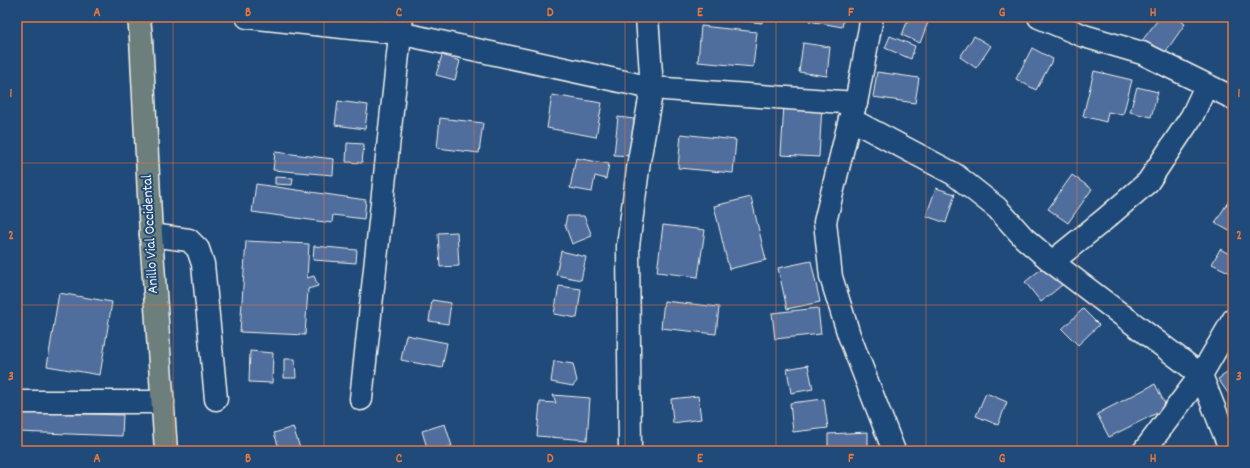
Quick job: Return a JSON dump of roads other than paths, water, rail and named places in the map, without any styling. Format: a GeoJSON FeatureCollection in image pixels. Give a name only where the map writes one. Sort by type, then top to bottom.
{"type":"FeatureCollection","features":[{"type":"Feature","properties":{"kind":"highway","name":"Anillo Vial Occidental"},"geometry":{"type":"LineString","coordinates":[[139,17],[151,235],[166,451]]}},
{"type":"Feature","properties":{"kind":"street"},"geometry":{"type":"LineString","coordinates":[[247,17],[400,25],[652,88],[853,111],[954,174],[997,208],[1024,238],[1052,262],[1200,375],[1231,451]]}},
{"type":"Feature","properties":{"kind":"street"},"geometry":{"type":"LineString","coordinates":[[630,451],[628,246],[639,161],[652,88],[647,17]]}},
{"type":"Feature","properties":{"kind":"street"},"geometry":{"type":"LineString","coordinates":[[872,17],[853,111],[826,222],[831,277],[849,335],[894,451]]}},
{"type":"Feature","properties":{"kind":"street"},"geometry":{"type":"LineString","coordinates":[[1039,17],[1084,36],[1142,53],[1206,86],[1233,98]]}},
{"type":"Feature","properties":{"kind":"street"},"geometry":{"type":"LineString","coordinates":[[362,399],[400,25]]}},
{"type":"Feature","properties":{"kind":"street"},"geometry":{"type":"LineString","coordinates":[[1052,262],[1148,182],[1192,116],[1206,86]]}},
{"type":"Feature","properties":{"kind":"street"},"geometry":{"type":"LineString","coordinates":[[151,235],[189,240],[198,249],[203,264],[216,399]]}},
{"type":"Feature","properties":{"kind":"street"},"geometry":{"type":"LineString","coordinates":[[1144,451],[1200,375],[1233,320]]}},
{"type":"Feature","properties":{"kind":"street"},"geometry":{"type":"LineString","coordinates":[[17,402],[163,402]]}}]}
